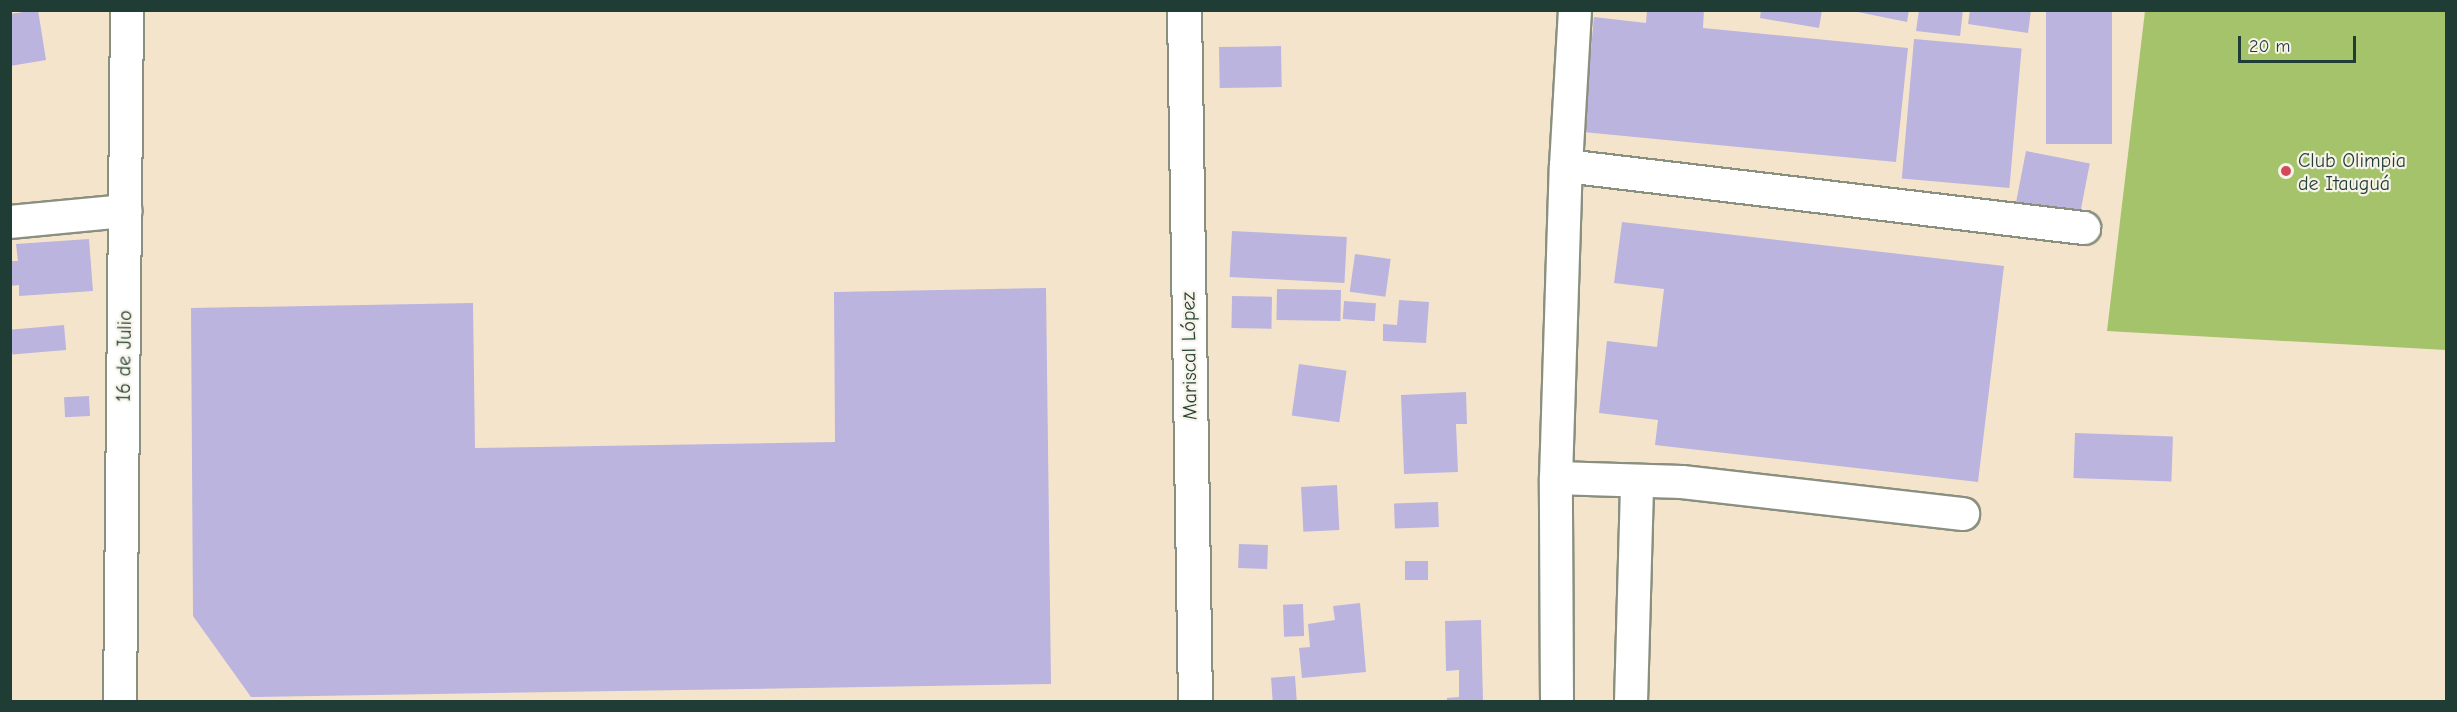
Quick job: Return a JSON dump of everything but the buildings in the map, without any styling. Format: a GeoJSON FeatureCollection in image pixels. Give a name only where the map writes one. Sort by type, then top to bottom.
{"type":"FeatureCollection","features":[{"type":"Feature","properties":{"kind":"street","name":"16 de Julio"},"geometry":{"type":"LineString","coordinates":[[120,702],[128,10]]}},
{"type":"Feature","properties":{"kind":"street","name":"Mariscal López"},"geometry":{"type":"LineString","coordinates":[[1184,10],[1195,702]]}},
{"type":"Feature","properties":{"kind":"street"},"geometry":{"type":"LineString","coordinates":[[1557,702],[1556,478],[1566,166],[1575,10]]}},
{"type":"Feature","properties":{"kind":"street"},"geometry":{"type":"LineString","coordinates":[[1566,166],[2084,228]]}},
{"type":"Feature","properties":{"kind":"street"},"geometry":{"type":"LineString","coordinates":[[10,222],[125,212]]}},
{"type":"Feature","properties":{"kind":"street"},"geometry":{"type":"LineString","coordinates":[[1556,478],[1682,482],[1963,514]]}},
{"type":"Feature","properties":{"kind":"street"},"geometry":{"type":"LineString","coordinates":[[1631,702],[1637,481]]}},
{"type":"Feature","properties":{"kind":"green space","name":"Club Olimpia de Itauguá"},"geometry":{"type":"Polygon","coordinates":[[[2145,11],[2446,11],[2446,350],[2107,331],[2145,11]]]}},
{"type":"Feature","properties":{"kind":"place","name":"Club Olimpia de Itauguá"},"geometry":{"type":"Point","coordinates":[2286,171]}}]}
